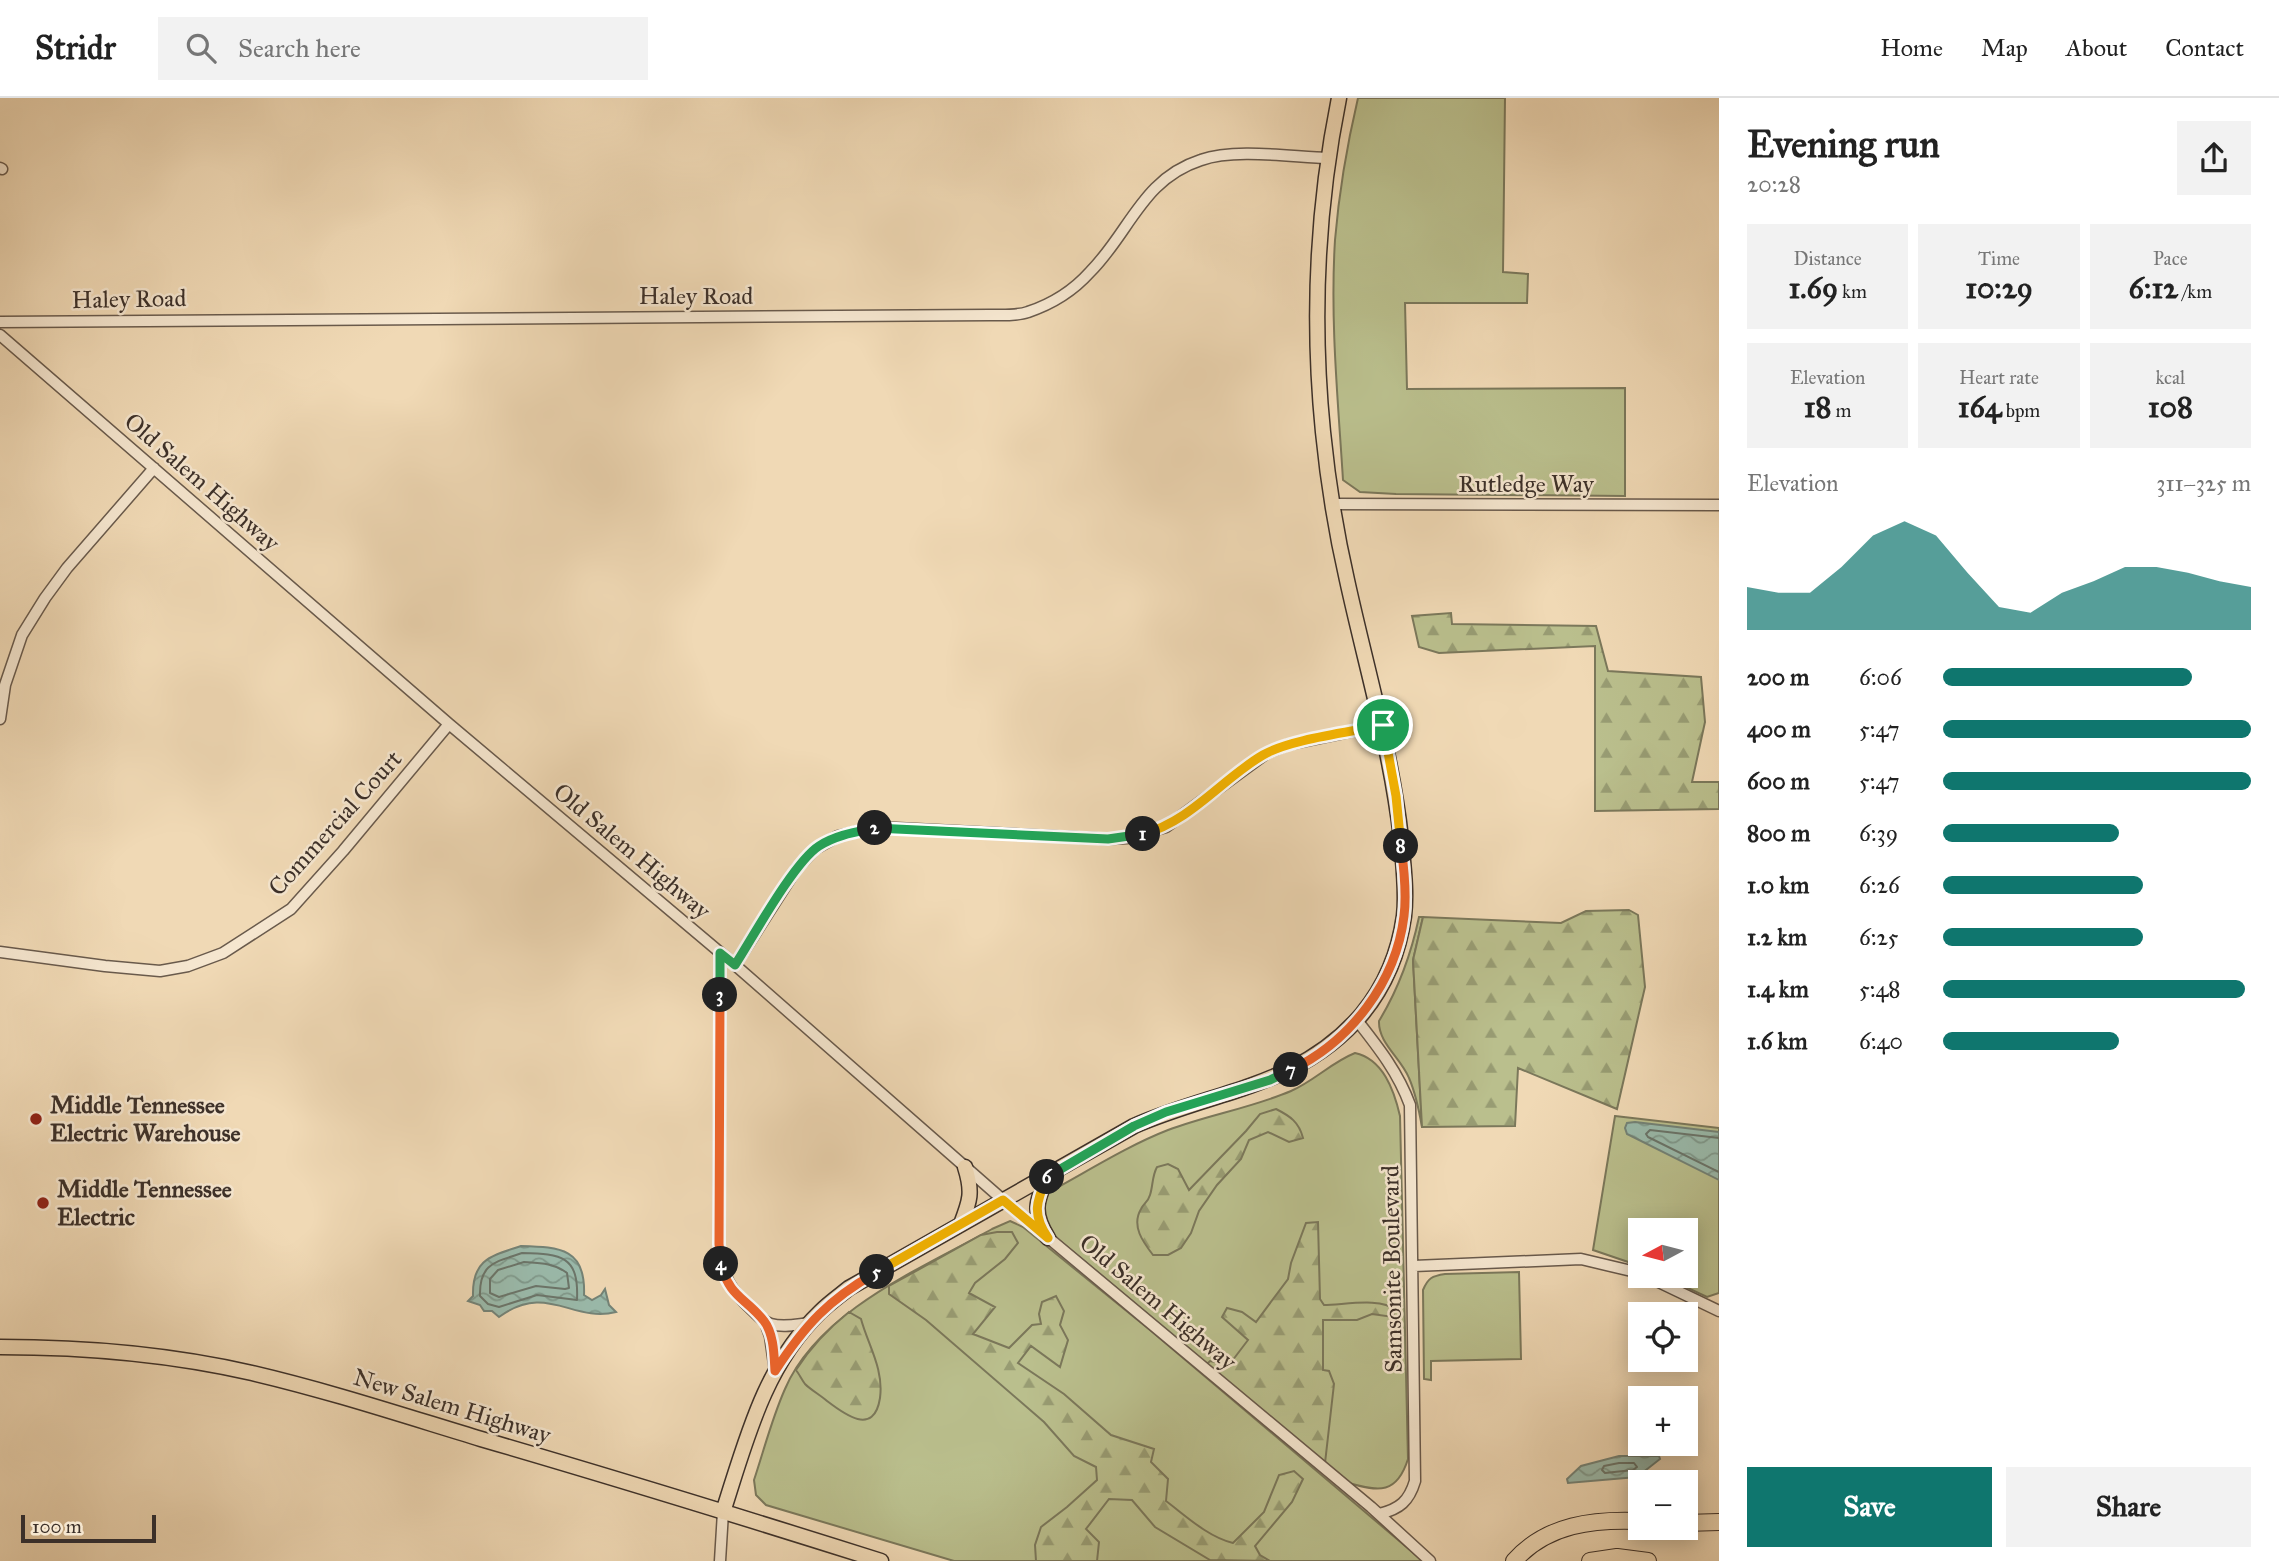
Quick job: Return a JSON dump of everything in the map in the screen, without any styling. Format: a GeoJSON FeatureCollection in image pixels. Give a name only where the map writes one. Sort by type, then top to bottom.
{"type":"FeatureCollection","features":[{"type":"Feature","properties":{"kind":"highway"},"geometry":{"type":"LineString","coordinates":[[1514,1561],[1546,1535],[1578,1524],[1628,1521]]}},
{"type":"Feature","properties":{"kind":"highway"},"geometry":{"type":"LineString","coordinates":[[1698,1523],[1719,1522]]}},
{"type":"Feature","properties":{"kind":"highway"},"geometry":{"type":"LineString","coordinates":[[1590,1561],[1617,1557],[1648,1561]]}},
{"type":"Feature","properties":{"kind":"main road"},"geometry":{"type":"LineString","coordinates":[[723,1512],[760,1399],[775,1371],[811,1323],[849,1288],[1134,1126],[1166,1112],[1270,1080],[1301,1065],[1335,1040],[1356,1019],[1380,989],[1396,954],[1404,914],[1404,868],[1396,796],[1383,725],[1347,579],[1332,504],[1323,430],[1318,347],[1318,285],[1329,158],[1339,98]]}},
{"type":"Feature","properties":{"kind":"main road"},"geometry":{"type":"LineString","coordinates":[[961,1224],[971,1197],[965,1167]]}},
{"type":"Feature","properties":{"kind":"main road"},"geometry":{"type":"LineString","coordinates":[[1048,1175],[1038,1197],[1037,1209],[1041,1226],[1048,1238]]}},
{"type":"Feature","properties":{"kind":"main road","name":"New Salem Highway"},"geometry":{"type":"LineString","coordinates":[[0,1347],[84,1348],[123,1352],[182,1359],[251,1373],[519,1449],[881,1561]]}},
{"type":"Feature","properties":{"kind":"street","name":"Haley Road"},"geometry":{"type":"LineString","coordinates":[[0,322],[409,316],[657,317],[1025,313],[1064,296],[1092,271],[1148,196],[1172,172],[1202,159],[1224,154],[1329,158]]}},
{"type":"Feature","properties":{"kind":"street","name":"Old Salem Highway"},"geometry":{"type":"LineString","coordinates":[[0,335],[449,724],[735,965],[1003,1200],[1379,1514],[1430,1561]]}},
{"type":"Feature","properties":{"kind":"street"},"geometry":{"type":"LineString","coordinates":[[0,719],[5,685],[22,635],[67,568],[153,468]]}},
{"type":"Feature","properties":{"kind":"street","name":"Rutledge Way"},"geometry":{"type":"LineString","coordinates":[[1332,504],[1719,505]]}},
{"type":"Feature","properties":{"kind":"street","name":"Commercial Court"},"geometry":{"type":"LineString","coordinates":[[0,952],[160,971],[188,966],[223,953],[291,909],[449,724]]}},
{"type":"Feature","properties":{"kind":"street"},"geometry":{"type":"LineString","coordinates":[[735,965],[797,868],[815,849],[838,836],[877,827],[1127,838],[1166,827],[1267,752],[1383,725]]}},
{"type":"Feature","properties":{"kind":"street"},"geometry":{"type":"LineString","coordinates":[[720,953],[719,1244],[722,1266],[728,1285],[738,1298],[765,1322],[775,1326],[811,1323]]}},
{"type":"Feature","properties":{"kind":"street","name":"Samsonite Boulevard"},"geometry":{"type":"LineString","coordinates":[[1356,1019],[1387,1058],[1410,1105],[1415,1480],[1410,1497],[1389,1512],[1379,1514]]}},
{"type":"Feature","properties":{"kind":"street"},"geometry":{"type":"LineString","coordinates":[[1414,1266],[1581,1259],[1628,1270]]}},
{"type":"Feature","properties":{"kind":"street"},"geometry":{"type":"LineString","coordinates":[[1671,1288],[1719,1311]]}},
{"type":"Feature","properties":{"kind":"street"},"geometry":{"type":"LineString","coordinates":[[765,1322],[771,1336],[775,1371]]}},
{"type":"Feature","properties":{"kind":"street"},"geometry":{"type":"LineString","coordinates":[[720,1561],[723,1512]]}},
{"type":"Feature","properties":{"kind":"green space"},"geometry":{"type":"Polygon","coordinates":[[[1358,98],[1505,98],[1503,272],[1528,274],[1527,303],[1405,303],[1407,389],[1625,388],[1625,496],[1360,492],[1343,480],[1333,300],[1335,240],[1341,186],[1358,98]]]}},
{"type":"Feature","properties":{"kind":"green space"},"geometry":{"type":"Polygon","coordinates":[[[1451,613],[1452,624],[1596,626],[1608,671],[1701,677],[1705,722],[1692,782],[1719,782],[1719,809],[1595,811],[1595,646],[1439,653],[1419,647],[1412,616],[1451,613]]]}},
{"type":"Feature","properties":{"kind":"green space"},"geometry":{"type":"Polygon","coordinates":[[[1629,910],[1638,915],[1645,987],[1617,1109],[1518,1068],[1515,1126],[1422,1127],[1413,960],[1423,917],[1561,923],[1586,911],[1629,910]]]}},
{"type":"Feature","properties":{"kind":"green space"},"geometry":{"type":"Polygon","coordinates":[[[1419,917],[1423,917],[1413,960],[1422,1127],[1411,1084],[1382,1036],[1379,1021],[1404,971],[1419,917]]]}},
{"type":"Feature","properties":{"kind":"green space"},"geometry":{"type":"Polygon","coordinates":[[[1355,1053],[1373,1062],[1386,1077],[1400,1116],[1408,1459],[1398,1479],[1386,1488],[1378,1489],[1349,1483],[1058,1239],[1046,1223],[1043,1212],[1049,1192],[1123,1151],[1168,1130],[1291,1091],[1355,1053]]]}},
{"type":"Feature","properties":{"kind":"green space"},"geometry":{"type":"Polygon","coordinates":[[[1276,1109],[1293,1120],[1303,1138],[1289,1142],[1268,1132],[1249,1140],[1241,1159],[1217,1185],[1199,1211],[1191,1233],[1181,1248],[1168,1255],[1153,1255],[1142,1239],[1137,1222],[1151,1192],[1157,1167],[1168,1164],[1178,1169],[1189,1190],[1260,1114],[1276,1109]]]}},
{"type":"Feature","properties":{"kind":"green space"},"geometry":{"type":"Polygon","coordinates":[[[1615,1116],[1719,1128],[1719,1293],[1707,1297],[1688,1288],[1698,1288],[1698,1218],[1628,1218],[1628,1262],[1593,1250],[1615,1116]]]}},
{"type":"Feature","properties":{"kind":"green space"},"geometry":{"type":"Polygon","coordinates":[[[1010,1221],[1023,1227],[1150,1330],[1423,1561],[954,1561],[766,1505],[756,1495],[754,1480],[785,1389],[800,1361],[821,1337],[875,1294],[935,1259],[1010,1221]]]}},
{"type":"Feature","properties":{"kind":"green space"},"geometry":{"type":"Polygon","coordinates":[[[1318,1222],[1320,1299],[1324,1305],[1372,1303],[1395,1310],[1393,1317],[1372,1314],[1357,1320],[1323,1320],[1323,1370],[1329,1371],[1334,1384],[1325,1463],[1207,1364],[1210,1361],[1229,1365],[1248,1340],[1222,1317],[1227,1308],[1242,1312],[1256,1322],[1288,1279],[1306,1223],[1318,1222]]]}},
{"type":"Feature","properties":{"kind":"green space"},"geometry":{"type":"Polygon","coordinates":[[[1012,1232],[1018,1243],[1005,1259],[975,1283],[969,1293],[995,1307],[973,1334],[1009,1348],[1032,1325],[1041,1324],[1039,1314],[1042,1302],[1056,1296],[1064,1311],[1060,1325],[1068,1340],[1060,1367],[1031,1346],[1018,1363],[1064,1394],[1111,1435],[1154,1449],[1151,1462],[1168,1479],[1166,1501],[1224,1540],[1233,1543],[1264,1512],[1279,1475],[1294,1471],[1303,1479],[1292,1502],[1255,1546],[1260,1555],[1270,1561],[1210,1560],[1155,1527],[1132,1500],[1109,1499],[1086,1529],[1099,1542],[1097,1561],[1036,1561],[1035,1545],[1041,1527],[1097,1480],[1096,1467],[1074,1456],[1044,1422],[926,1320],[889,1294],[889,1286],[981,1235],[1012,1232]]]}},
{"type":"Feature","properties":{"kind":"green space"},"geometry":{"type":"Polygon","coordinates":[[[1519,1272],[1521,1359],[1431,1361],[1431,1380],[1424,1379],[1423,1290],[1429,1280],[1445,1274],[1519,1272]]]}},
{"type":"Feature","properties":{"kind":"green space"},"geometry":{"type":"Polygon","coordinates":[[[849,1312],[861,1319],[880,1377],[877,1410],[872,1417],[865,1420],[850,1416],[834,1406],[805,1384],[796,1370],[820,1339],[849,1312]]]}},
{"type":"Feature","properties":{"kind":"water"},"geometry":{"type":"Polygon","coordinates":[[[1627,1123],[1719,1132],[1719,1180],[1627,1134],[1627,1123]]]}},
{"type":"Feature","properties":{"kind":"water"},"geometry":{"type":"Polygon","coordinates":[[[521,1246],[548,1248],[568,1254],[581,1268],[584,1295],[592,1300],[605,1289],[609,1305],[616,1312],[600,1314],[546,1303],[531,1303],[516,1307],[499,1317],[492,1311],[484,1311],[480,1305],[468,1301],[473,1296],[476,1274],[485,1261],[521,1246]]]}},
{"type":"Feature","properties":{"kind":"water"},"geometry":{"type":"Polygon","coordinates":[[[1619,1456],[1659,1456],[1660,1459],[1646,1470],[1628,1470],[1628,1478],[1568,1483],[1567,1479],[1581,1466],[1619,1456]]]}},
{"type":"Feature","properties":{"kind":"place","name":"Middle Tennessee Electric Warehouse"},"geometry":{"type":"Point","coordinates":[36,1119]}},
{"type":"Feature","properties":{"kind":"place","name":"Middle Tennessee Electric"},"geometry":{"type":"Point","coordinates":[43,1203]}},
{"type":"Feature","properties":{"kind":"route"},"geometry":{"type":"LineString","coordinates":[[1383,725],[1396,796],[1404,868],[1404,914],[1396,954],[1380,989],[1361,1015],[1335,1040],[1301,1065],[1270,1080],[1166,1112],[1134,1126],[1048,1175],[1038,1197],[1037,1209],[1038,1219],[1048,1238],[1003,1200],[849,1288],[819,1313],[775,1371],[771,1336],[765,1322],[738,1298],[728,1285],[719,1244],[720,953],[735,965],[797,868],[815,849],[838,836],[877,827],[1108,839],[1147,834],[1166,827],[1267,752],[1383,725]]}}]}
